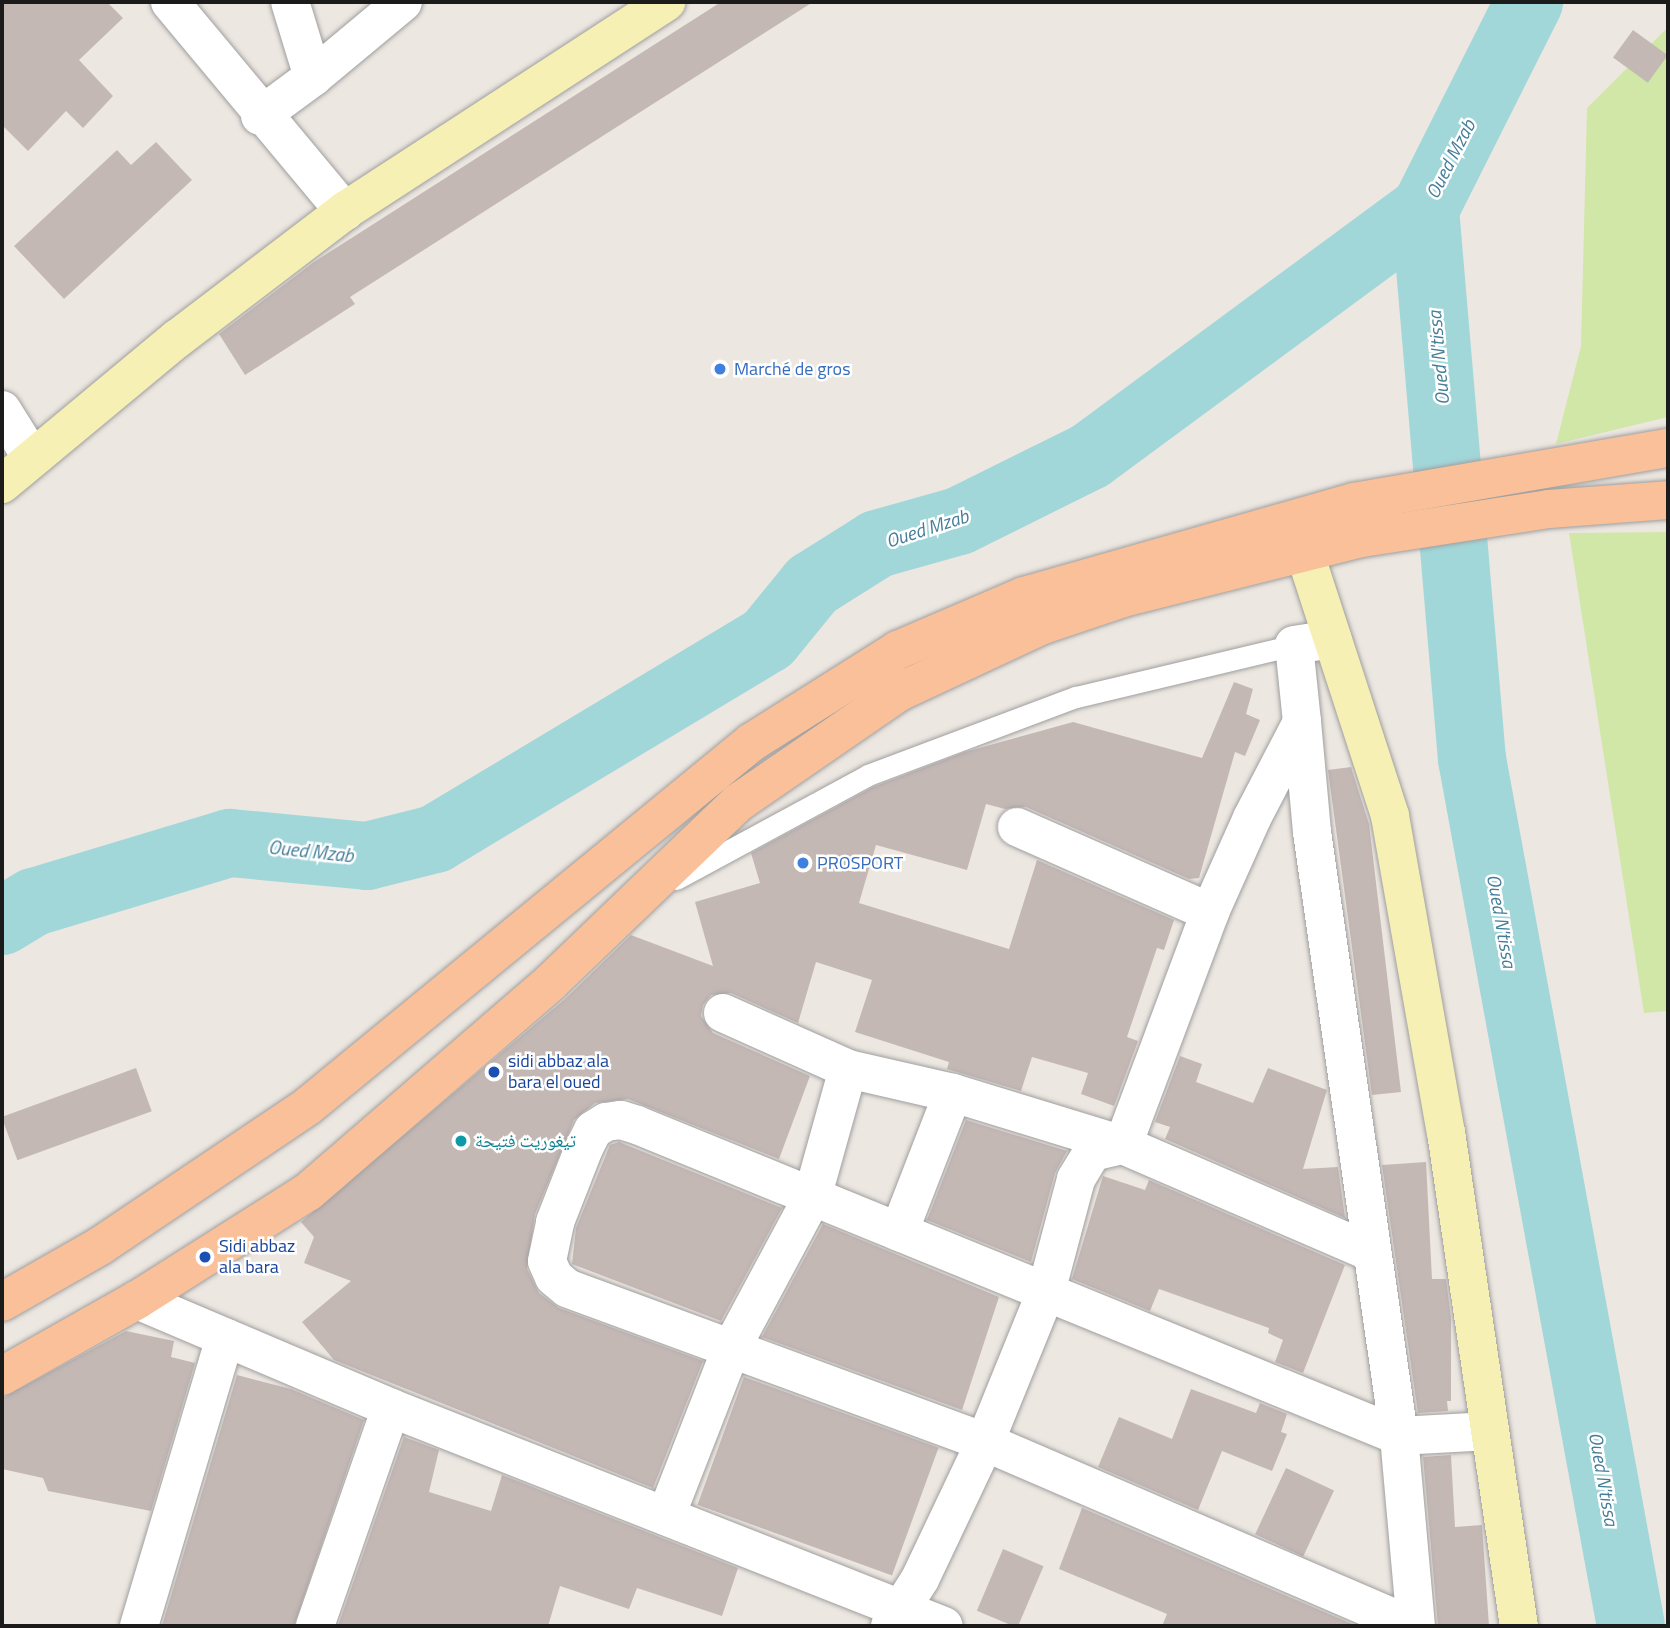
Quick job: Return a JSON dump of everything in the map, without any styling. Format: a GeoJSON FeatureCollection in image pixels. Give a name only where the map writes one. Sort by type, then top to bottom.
{"type":"FeatureCollection","features":[{"type":"Feature","properties":{"kind":"main road"},"geometry":{"type":"LineString","coordinates":[[2,484],[178,338],[345,212],[666,2]]}},
{"type":"Feature","properties":{"kind":"main road"},"geometry":{"type":"LineString","coordinates":[[2,1376],[137,1300],[308,1192],[551,982],[739,802],[900,692],[1043,625],[1299,536],[1354,502],[1668,448]]}},
{"type":"Feature","properties":{"kind":"main road"},"geometry":{"type":"LineString","coordinates":[[2,1302],[100,1245],[308,1106],[752,742],[898,650],[1024,596],[1299,536],[1362,538],[1549,509],[1668,500]]}},
{"type":"Feature","properties":{"kind":"main road"},"geometry":{"type":"LineString","coordinates":[[1299,536],[1390,816],[1446,1132],[1519,1626]]}},
{"type":"Feature","properties":{"kind":"street"},"geometry":{"type":"LineString","coordinates":[[170,2],[260,116],[345,212]]}},
{"type":"Feature","properties":{"kind":"street"},"geometry":{"type":"LineString","coordinates":[[290,2],[313,77]]}},
{"type":"Feature","properties":{"kind":"street"},"geometry":{"type":"LineString","coordinates":[[260,116],[313,77],[403,2]]}},
{"type":"Feature","properties":{"kind":"street"},"geometry":{"type":"LineString","coordinates":[[2,410],[32,458]]}},
{"type":"Feature","properties":{"kind":"street"},"geometry":{"type":"LineString","coordinates":[[1333,639],[1294,645],[1312,832],[1399,1436],[1414,1626],[985,1442],[567,1288],[554,1277],[547,1261],[555,1222],[593,1130],[621,1120],[1399,1436],[1490,1431]]}},
{"type":"Feature","properties":{"kind":"street"},"geometry":{"type":"LineString","coordinates":[[1123,1145],[1210,912],[1252,818],[1302,722]]}},
{"type":"Feature","properties":{"kind":"street"},"geometry":{"type":"LineString","coordinates":[[1017,827],[1210,912]]}},
{"type":"Feature","properties":{"kind":"street"},"geometry":{"type":"LineString","coordinates":[[723,1013],[848,1069],[953,1093],[1123,1145],[1371,1253]]}},
{"type":"Feature","properties":{"kind":"street"},"geometry":{"type":"LineString","coordinates":[[666,1516],[732,1347],[812,1198],[848,1069]]}},
{"type":"Feature","properties":{"kind":"street"},"geometry":{"type":"LineString","coordinates":[[899,1232],[953,1093]]}},
{"type":"Feature","properties":{"kind":"street"},"geometry":{"type":"LineString","coordinates":[[896,1618],[985,1442],[1046,1292],[1076,1179],[1092,1152],[1123,1145]]}},
{"type":"Feature","properties":{"kind":"street"},"geometry":{"type":"LineString","coordinates":[[137,1300],[391,1408],[666,1516],[896,1618],[944,1626]]}},
{"type":"Feature","properties":{"kind":"street"},"geometry":{"type":"LineString","coordinates":[[139,1626],[225,1338]]}},
{"type":"Feature","properties":{"kind":"street"},"geometry":{"type":"LineString","coordinates":[[315,1626],[391,1408]]}},
{"type":"Feature","properties":{"kind":"lane"},"geometry":{"type":"LineString","coordinates":[[634,902],[868,775],[1076,697],[1294,645]]}},
{"type":"Feature","properties":{"kind":"green space"},"geometry":{"type":"Polygon","coordinates":[[[1668,27],[1668,417],[1556,444],[1581,346],[1587,108],[1668,27]]]}},
{"type":"Feature","properties":{"kind":"green space"},"geometry":{"type":"Polygon","coordinates":[[[1668,532],[1668,1011],[1644,1013],[1569,533],[1668,532]]]}},
{"type":"Feature","properties":{"kind":"building"},"geometry":{"type":"Polygon","coordinates":[[[2,2],[107,2],[123,18],[79,60],[113,96],[83,128],[66,111],[28,151],[2,125],[2,2]]]}},
{"type":"Feature","properties":{"kind":"building"},"geometry":{"type":"Polygon","coordinates":[[[721,2],[813,2],[350,297],[355,304],[245,375],[219,334],[314,262],[721,2]]]}},
{"type":"Feature","properties":{"kind":"building"},"geometry":{"type":"Polygon","coordinates":[[[1633,30],[1668,55],[1648,83],[1613,58],[1633,30]]]}},
{"type":"Feature","properties":{"kind":"building"},"geometry":{"type":"Polygon","coordinates":[[[156,142],[192,180],[64,299],[14,246],[117,150],[131,165],[156,142]]]}},
{"type":"Feature","properties":{"kind":"building"},"geometry":{"type":"Polygon","coordinates":[[[1234,682],[1253,689],[1246,714],[1260,720],[1245,756],[1235,752],[1199,878],[1189,879],[1026,807],[1005,809],[986,804],[967,870],[876,845],[859,903],[1009,949],[1037,860],[1174,920],[1164,950],[1157,948],[1127,1037],[1138,1041],[1114,1106],[1081,1094],[1088,1073],[1032,1057],[1021,1091],[947,1069],[949,1062],[855,1032],[872,980],[816,962],[798,1023],[731,993],[711,995],[703,1005],[701,1016],[713,1033],[810,1076],[779,1159],[628,1099],[595,1103],[574,1120],[535,1214],[527,1269],[539,1293],[559,1308],[703,1361],[653,1488],[334,1360],[302,1322],[351,1281],[304,1263],[314,1237],[301,1222],[565,999],[631,935],[713,966],[695,902],[760,883],[751,853],[873,787],[965,752],[1073,722],[1202,758],[1234,682]]]}},
{"type":"Feature","properties":{"kind":"building"},"geometry":{"type":"Polygon","coordinates":[[[1351,767],[1369,824],[1401,1092],[1372,1095],[1328,770],[1351,767]]]}},
{"type":"Feature","properties":{"kind":"building"},"geometry":{"type":"Polygon","coordinates":[[[1180,1056],[1202,1064],[1196,1082],[1253,1103],[1268,1068],[1327,1090],[1303,1169],[1338,1167],[1345,1218],[1165,1139],[1170,1127],[1155,1122],[1180,1056]]]}},
{"type":"Feature","properties":{"kind":"building"},"geometry":{"type":"Polygon","coordinates":[[[136,1068],[152,1111],[17,1160],[2,1117],[136,1068]]]}},
{"type":"Feature","properties":{"kind":"building"},"geometry":{"type":"Polygon","coordinates":[[[966,1120],[1067,1151],[1055,1173],[1031,1262],[927,1220],[966,1120]]]}},
{"type":"Feature","properties":{"kind":"building"},"geometry":{"type":"Polygon","coordinates":[[[619,1142],[782,1208],[721,1321],[572,1264],[576,1228],[610,1145],[619,1142]]]}},
{"type":"Feature","properties":{"kind":"building"},"geometry":{"type":"Polygon","coordinates":[[[1426,1162],[1432,1279],[1446,1279],[1451,1318],[1451,1401],[1447,1401],[1448,1411],[1418,1413],[1382,1165],[1426,1162]]]}},
{"type":"Feature","properties":{"kind":"building"},"geometry":{"type":"Polygon","coordinates":[[[1103,1176],[1145,1190],[1149,1180],[1345,1265],[1303,1373],[1275,1362],[1283,1340],[1268,1333],[1269,1328],[1159,1289],[1150,1311],[1072,1279],[1103,1176]]]}},
{"type":"Feature","properties":{"kind":"building"},"geometry":{"type":"Polygon","coordinates":[[[823,1224],[999,1297],[962,1410],[762,1337],[823,1224]]]}},
{"type":"Feature","properties":{"kind":"building"},"geometry":{"type":"Polygon","coordinates":[[[126,1331],[174,1341],[171,1357],[195,1363],[151,1511],[48,1491],[43,1478],[2,1469],[2,1398],[126,1331]]]}},
{"type":"Feature","properties":{"kind":"building"},"geometry":{"type":"Polygon","coordinates":[[[237,1375],[291,1389],[364,1420],[294,1626],[162,1626],[237,1375]]]}},
{"type":"Feature","properties":{"kind":"building"},"geometry":{"type":"Polygon","coordinates":[[[744,1377],[939,1448],[892,1576],[697,1505],[744,1377]]]}},
{"type":"Feature","properties":{"kind":"building"},"geometry":{"type":"Polygon","coordinates":[[[1191,1389],[1256,1413],[1260,1403],[1287,1414],[1281,1432],[1287,1434],[1272,1471],[1222,1451],[1198,1510],[1098,1467],[1119,1417],[1172,1439],[1191,1389]]]}},
{"type":"Feature","properties":{"kind":"building"},"geometry":{"type":"Polygon","coordinates":[[[404,1437],[439,1450],[429,1492],[491,1511],[502,1475],[738,1568],[722,1616],[637,1588],[629,1609],[560,1586],[548,1626],[338,1626],[404,1437]]]}},
{"type":"Feature","properties":{"kind":"building"},"geometry":{"type":"Polygon","coordinates":[[[1451,1455],[1455,1527],[1482,1525],[1489,1626],[1438,1626],[1423,1457],[1451,1455]]]}},
{"type":"Feature","properties":{"kind":"building"},"geometry":{"type":"Polygon","coordinates":[[[1286,1468],[1334,1490],[1303,1557],[1255,1534],[1286,1468]]]}},
{"type":"Feature","properties":{"kind":"building"},"geometry":{"type":"Polygon","coordinates":[[[1082,1508],[1357,1626],[1162,1626],[1167,1614],[1059,1569],[1082,1508]]]}},
{"type":"Feature","properties":{"kind":"building"},"geometry":{"type":"Polygon","coordinates":[[[1003,1549],[1044,1566],[1018,1626],[977,1611],[1003,1549]]]}},
{"type":"Feature","properties":{"kind":"waterway","name":"Oued Mzab"},"geometry":{"type":"LineString","coordinates":[[2,921],[34,902],[230,843],[367,856],[435,839],[768,639],[812,585],[877,544],[959,521],[1090,456],[1425,209],[1529,2]]}},
{"type":"Feature","properties":{"kind":"waterway","name":"Oued N'tissa"},"geometry":{"type":"LineString","coordinates":[[1425,209],[1472,759],[1631,1626]]}},
{"type":"Feature","properties":{"kind":"place","name":"Marché de gros"},"geometry":{"type":"Point","coordinates":[720,369]}},
{"type":"Feature","properties":{"kind":"place","name":"PROSPORT"},"geometry":{"type":"Point","coordinates":[803,863]}},
{"type":"Feature","properties":{"kind":"place","name":"sidi abbaz ala bara el oued"},"geometry":{"type":"Point","coordinates":[494,1072]}},
{"type":"Feature","properties":{"kind":"place","name":"تيغوريت فتيحة"},"geometry":{"type":"Point","coordinates":[461,1141]}},
{"type":"Feature","properties":{"kind":"place","name":"Sidi abbaz ala bara"},"geometry":{"type":"Point","coordinates":[205,1257]}}]}
